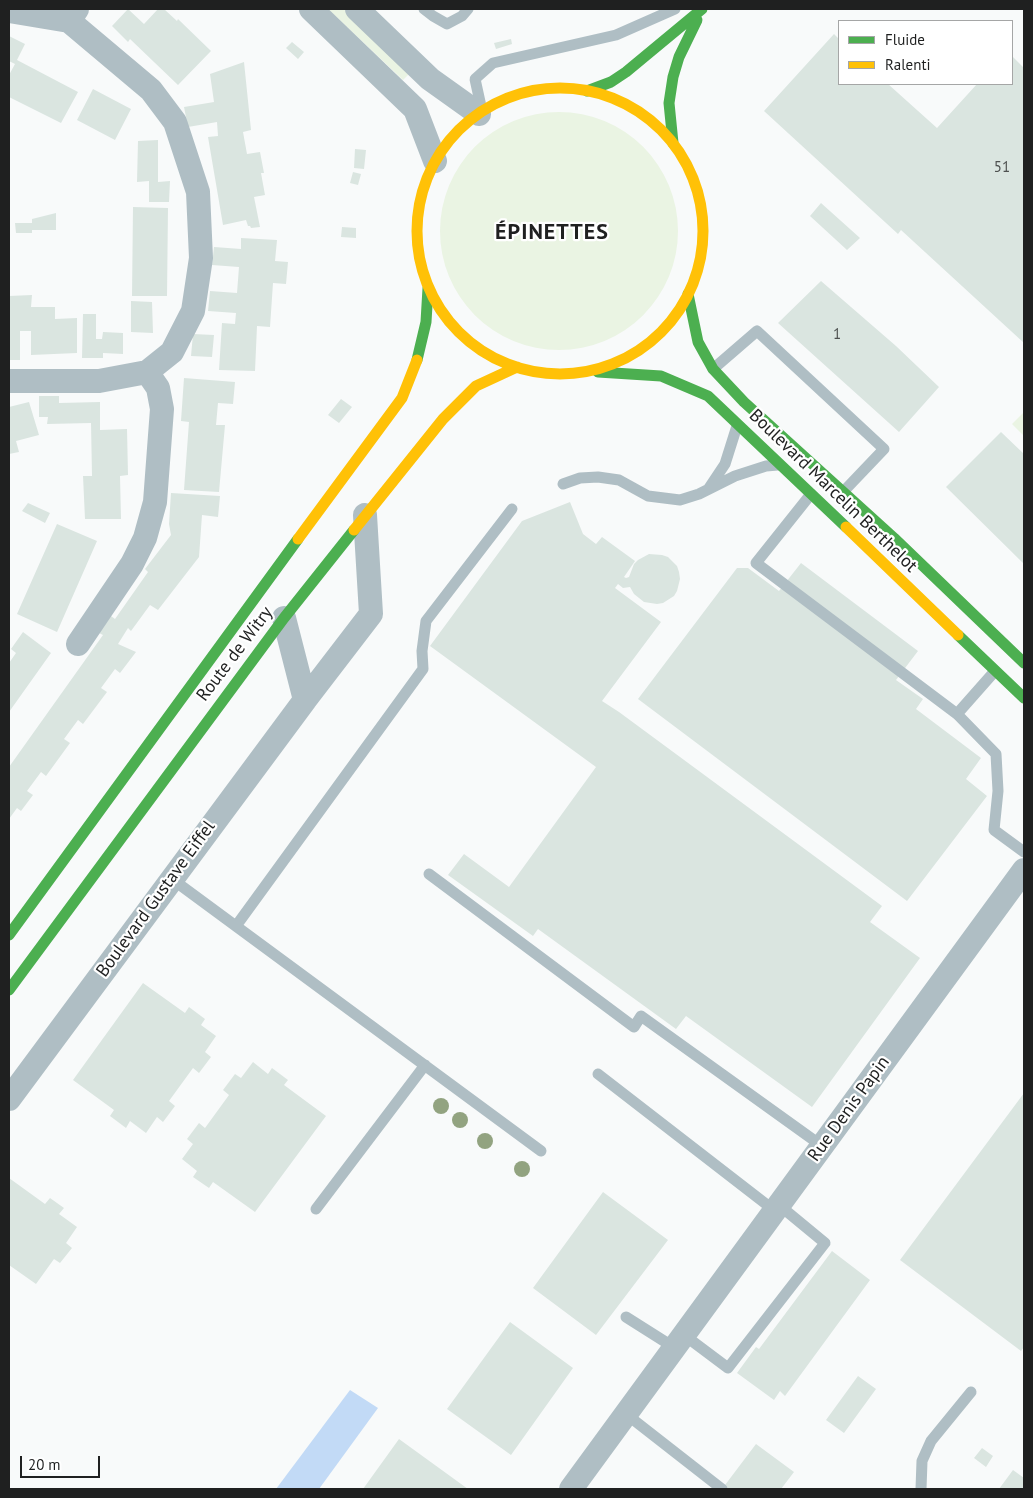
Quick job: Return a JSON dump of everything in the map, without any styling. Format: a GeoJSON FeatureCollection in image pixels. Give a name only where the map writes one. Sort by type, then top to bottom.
{"type":"FeatureCollection","features":[{"type":"Feature","properties":{"kind":"main road"},"geometry":{"type":"LineString","coordinates":[[587,91],[611,82],[626,72],[702,9]]}},
{"type":"Feature","properties":{"kind":"main road"},"geometry":{"type":"LineString","coordinates":[[672,143],[669,103],[672,78],[679,57],[702,9]]}},
{"type":"Feature","properties":{"kind":"main road"},"geometry":{"type":"LineString","coordinates":[[560,88],[587,91],[616,99],[636,110],[657,126],[672,143],[690,171],[697,190],[702,212],[702,248],[697,270],[688,294],[675,316],[650,342],[620,360],[587,371],[552,374],[533,372],[486,354],[468,341],[443,315],[428,288],[420,262],[417,223],[422,193],[435,161],[455,134],[480,112],[505,99],[528,92],[560,88]]}},
{"type":"Feature","properties":{"kind":"main road","name":"Route de Witry"},"geometry":{"type":"LineString","coordinates":[[9,935],[217,648],[402,398],[414,371],[422,345],[426,322],[428,288]]}},
{"type":"Feature","properties":{"kind":"main road","name":"Boulevard Marcelin Berthelot"},"geometry":{"type":"LineString","coordinates":[[688,294],[698,342],[713,368],[806,459],[894,538],[1024,663]]}},
{"type":"Feature","properties":{"kind":"main road","name":"Route de Witry"},"geometry":{"type":"LineString","coordinates":[[9,990],[284,618],[443,419],[476,386],[517,367]]}},
{"type":"Feature","properties":{"kind":"main road","name":"Boulevard Marcelin Berthelot"},"geometry":{"type":"LineString","coordinates":[[587,371],[661,376],[708,396],[1024,698]]}},
{"type":"Feature","properties":{"kind":"street"},"geometry":{"type":"LineString","coordinates":[[311,9],[415,109],[435,161]]}},
{"type":"Feature","properties":{"kind":"street"},"geometry":{"type":"LineString","coordinates":[[357,9],[430,79],[480,112]]}},
{"type":"Feature","properties":{"kind":"street"},"geometry":{"type":"LineString","coordinates":[[9,11],[73,15],[156,96],[175,122],[198,192],[201,258],[193,311],[172,352],[147,372],[99,381],[9,381]]}},
{"type":"Feature","properties":{"kind":"street"},"geometry":{"type":"LineString","coordinates":[[78,644],[132,564],[145,538],[154,502],[162,409],[158,388],[147,372]]}},
{"type":"Feature","properties":{"kind":"street","name":"Boulevard Gustave Eiffel"},"geometry":{"type":"LineString","coordinates":[[9,1099],[371,614],[365,515]]}},
{"type":"Feature","properties":{"kind":"street"},"geometry":{"type":"LineString","coordinates":[[284,618],[305,700]]}},
{"type":"Feature","properties":{"kind":"street","name":"Rue Denis Papin"},"geometry":{"type":"LineString","coordinates":[[571,1489],[1024,870]]}},
{"type":"Feature","properties":{"kind":"lane"},"geometry":{"type":"LineString","coordinates":[[424,9],[448,24],[462,16],[468,9]]}},
{"type":"Feature","properties":{"kind":"lane"},"geometry":{"type":"LineString","coordinates":[[480,112],[475,79],[493,63],[616,35],[675,9]]}},
{"type":"Feature","properties":{"kind":"lane"},"geometry":{"type":"LineString","coordinates":[[713,368],[757,330],[884,449],[843,492]]}},
{"type":"Feature","properties":{"kind":"lane"},"geometry":{"type":"LineString","coordinates":[[710,488],[725,464],[744,400]]}},
{"type":"Feature","properties":{"kind":"lane"},"geometry":{"type":"LineString","coordinates":[[563,484],[580,478],[598,477],[619,480],[648,496],[680,500],[699,494],[735,476],[766,466],[806,459]]}},
{"type":"Feature","properties":{"kind":"lane"},"geometry":{"type":"LineString","coordinates":[[810,494],[756,563],[957,714],[996,754],[998,791],[994,830],[1024,852]]}},
{"type":"Feature","properties":{"kind":"lane"},"geometry":{"type":"LineString","coordinates":[[236,926],[424,669],[422,651],[426,621],[512,509]]}},
{"type":"Feature","properties":{"kind":"lane"},"geometry":{"type":"LineString","coordinates":[[957,714],[995,671]]}},
{"type":"Feature","properties":{"kind":"lane"},"geometry":{"type":"LineString","coordinates":[[430,874],[634,1027],[641,1016],[822,1146]]}},
{"type":"Feature","properties":{"kind":"lane"},"geometry":{"type":"LineString","coordinates":[[172,879],[541,1151]]}},
{"type":"Feature","properties":{"kind":"lane"},"geometry":{"type":"LineString","coordinates":[[316,1209],[425,1065]]}},
{"type":"Feature","properties":{"kind":"lane"},"geometry":{"type":"LineString","coordinates":[[598,1074],[825,1243],[728,1368],[626,1317]]}},
{"type":"Feature","properties":{"kind":"lane"},"geometry":{"type":"LineString","coordinates":[[921,1489],[922,1461],[931,1441],[971,1392]]}},
{"type":"Feature","properties":{"kind":"lane"},"geometry":{"type":"LineString","coordinates":[[626,1414],[722,1489]]}},
{"type":"Feature","properties":{"kind":"green space"},"geometry":{"type":"Polygon","coordinates":[[[328,9],[344,9],[410,73],[403,80],[328,9]]]}},
{"type":"Feature","properties":{"kind":"green space"},"geometry":{"type":"Polygon","coordinates":[[[547,112],[571,112],[594,117],[615,126],[635,139],[651,155],[664,175],[673,196],[678,219],[676,254],[669,277],[651,307],[635,323],[615,336],[594,345],[571,350],[547,350],[524,345],[503,336],[483,323],[467,307],[454,287],[445,266],[440,243],[440,219],[445,196],[454,175],[467,155],[483,139],[503,126],[524,117],[547,112]]]}},
{"type":"Feature","properties":{"kind":"green space"},"geometry":{"type":"Polygon","coordinates":[[[1024,412],[1024,436],[1012,424],[1024,412]]]}},
{"type":"Feature","properties":{"kind":"water"},"geometry":{"type":"Polygon","coordinates":[[[350,1390],[378,1408],[319,1489],[276,1489],[350,1390]]]}},
{"type":"Feature","properties":{"kind":"building"},"geometry":{"type":"Polygon","coordinates":[[[128,9],[144,24],[158,9],[164,9],[177,21],[178,19],[211,51],[178,85],[130,39],[128,42],[112,26],[128,9]]]}},
{"type":"Feature","properties":{"kind":"building"},"geometry":{"type":"Polygon","coordinates":[[[834,34],[838,38],[838,85],[889,85],[937,128],[976,85],[1013,85],[1013,57],[1024,68],[1024,343],[901,230],[898,234],[764,111],[834,34]]]}},
{"type":"Feature","properties":{"kind":"building"},"geometry":{"type":"Polygon","coordinates":[[[9,36],[25,44],[17,60],[78,92],[61,123],[9,97],[9,75],[15,64],[9,61],[9,36]]]}},
{"type":"Feature","properties":{"kind":"building"},"geometry":{"type":"Polygon","coordinates":[[[511,39],[512,44],[496,49],[494,43],[511,39]]]}},
{"type":"Feature","properties":{"kind":"building"},"geometry":{"type":"Polygon","coordinates":[[[292,42],[304,52],[298,59],[286,48],[292,42]]]}},
{"type":"Feature","properties":{"kind":"building"},"geometry":{"type":"Polygon","coordinates":[[[244,62],[251,130],[243,132],[247,154],[260,152],[264,173],[261,173],[265,195],[254,197],[260,227],[251,228],[246,220],[223,225],[208,137],[218,136],[217,122],[188,127],[184,107],[214,102],[210,74],[244,62]]]}},
{"type":"Feature","properties":{"kind":"building"},"geometry":{"type":"Polygon","coordinates":[[[93,89],[131,109],[115,140],[77,120],[93,89]]]}},
{"type":"Feature","properties":{"kind":"building"},"geometry":{"type":"Polygon","coordinates":[[[158,140],[158,182],[170,181],[169,202],[149,202],[149,181],[137,182],[138,141],[158,140]]]}},
{"type":"Feature","properties":{"kind":"building"},"geometry":{"type":"Polygon","coordinates":[[[355,149],[366,150],[364,169],[354,168],[355,149]]]}},
{"type":"Feature","properties":{"kind":"building"},"geometry":{"type":"Polygon","coordinates":[[[353,172],[361,174],[358,185],[350,183],[353,172]]]}},
{"type":"Feature","properties":{"kind":"building"},"geometry":{"type":"Polygon","coordinates":[[[821,203],[860,238],[847,250],[810,216],[821,203]]]}},
{"type":"Feature","properties":{"kind":"building"},"geometry":{"type":"Polygon","coordinates":[[[133,207],[168,208],[167,296],[132,296],[133,207]]]}},
{"type":"Feature","properties":{"kind":"building"},"geometry":{"type":"Polygon","coordinates":[[[56,213],[56,230],[32,230],[32,233],[16,233],[15,223],[32,223],[32,219],[56,213]]]}},
{"type":"Feature","properties":{"kind":"building"},"geometry":{"type":"Polygon","coordinates":[[[342,227],[356,228],[356,238],[341,237],[342,227]]]}},
{"type":"Feature","properties":{"kind":"building"},"geometry":{"type":"Polygon","coordinates":[[[241,238],[277,240],[275,261],[288,262],[286,284],[273,283],[270,327],[257,326],[255,371],[219,370],[222,323],[235,324],[236,313],[208,311],[210,291],[237,293],[239,267],[212,265],[214,247],[241,249],[241,238]]]}},
{"type":"Feature","properties":{"kind":"building"},"geometry":{"type":"Polygon","coordinates":[[[821,281],[896,346],[939,387],[899,432],[778,323],[821,281]]]}},
{"type":"Feature","properties":{"kind":"building"},"geometry":{"type":"Polygon","coordinates":[[[32,295],[31,307],[55,307],[55,319],[77,318],[77,353],[31,355],[31,331],[20,331],[20,360],[9,360],[9,296],[32,295]]]}},
{"type":"Feature","properties":{"kind":"building"},"geometry":{"type":"Polygon","coordinates":[[[131,301],[152,302],[153,333],[131,332],[131,301]]]}},
{"type":"Feature","properties":{"kind":"building"},"geometry":{"type":"Polygon","coordinates":[[[83,314],[96,314],[96,339],[102,339],[103,332],[123,333],[123,354],[103,353],[103,358],[82,358],[83,314]]]}},
{"type":"Feature","properties":{"kind":"building"},"geometry":{"type":"Polygon","coordinates":[[[193,334],[214,335],[212,357],[191,356],[193,334]]]}},
{"type":"Feature","properties":{"kind":"building"},"geometry":{"type":"Polygon","coordinates":[[[184,378],[235,382],[233,404],[218,403],[216,425],[225,425],[219,492],[184,490],[189,422],[181,421],[184,378]]]}},
{"type":"Feature","properties":{"kind":"building"},"geometry":{"type":"Polygon","coordinates":[[[39,396],[59,396],[59,403],[100,402],[100,430],[127,429],[128,475],[120,476],[121,519],[85,519],[83,476],[92,476],[91,423],[47,424],[48,417],[39,417],[39,396]]]}},
{"type":"Feature","properties":{"kind":"building"},"geometry":{"type":"Polygon","coordinates":[[[341,399],[352,407],[339,423],[328,415],[341,399]]]}},
{"type":"Feature","properties":{"kind":"building"},"geometry":{"type":"Polygon","coordinates":[[[29,402],[39,435],[16,441],[19,452],[9,454],[9,407],[29,402]]]}},
{"type":"Feature","properties":{"kind":"building"},"geometry":{"type":"Polygon","coordinates":[[[1001,432],[1024,454],[1024,564],[946,487],[1001,432]]]}},
{"type":"Feature","properties":{"kind":"building"},"geometry":{"type":"Polygon","coordinates":[[[171,493],[220,496],[218,517],[202,515],[199,557],[158,610],[150,605],[131,631],[128,628],[118,644],[136,652],[120,673],[115,669],[101,688],[107,692],[83,724],[78,720],[64,739],[70,743],[46,776],[41,772],[27,791],[33,795],[21,811],[17,808],[9,819],[9,767],[103,635],[99,633],[111,616],[115,619],[148,572],[145,569],[171,535],[169,524],[171,493]]]}},
{"type":"Feature","properties":{"kind":"building"},"geometry":{"type":"Polygon","coordinates":[[[570,502],[583,534],[596,544],[602,537],[635,561],[624,577],[629,577],[634,564],[649,554],[668,557],[677,566],[679,572],[680,579],[677,591],[674,596],[663,603],[644,602],[634,594],[630,587],[623,588],[618,584],[615,588],[661,622],[602,701],[882,906],[870,922],[920,958],[812,1107],[686,1016],[676,1029],[538,929],[533,936],[448,875],[464,854],[509,887],[596,767],[430,646],[522,521],[570,502]]]}},
{"type":"Feature","properties":{"kind":"building"},"geometry":{"type":"Polygon","coordinates":[[[28,503],[50,513],[45,523],[22,511],[28,503]]]}},
{"type":"Feature","properties":{"kind":"building"},"geometry":{"type":"Polygon","coordinates":[[[57,524],[97,541],[57,632],[17,614],[57,524]]]}},
{"type":"Feature","properties":{"kind":"building"},"geometry":{"type":"Polygon","coordinates":[[[801,563],[918,651],[896,680],[923,699],[916,709],[981,758],[966,779],[987,796],[907,901],[638,699],[737,568],[748,568],[779,591],[801,563]]]}},
{"type":"Feature","properties":{"kind":"building"},"geometry":{"type":"Polygon","coordinates":[[[23,632],[51,653],[9,712],[9,663],[16,653],[11,649],[23,632]]]}},
{"type":"Feature","properties":{"kind":"building"},"geometry":{"type":"Polygon","coordinates":[[[143,983],[185,1013],[189,1007],[205,1019],[201,1025],[216,1036],[205,1052],[211,1057],[199,1073],[193,1068],[169,1101],[175,1106],[163,1122],[157,1117],[146,1133],[130,1121],[126,1128],[110,1116],[114,1110],[73,1080],[143,983]]]}},
{"type":"Feature","properties":{"kind":"building"},"geometry":{"type":"Polygon","coordinates":[[[253,1062],[268,1074],[272,1068],[288,1080],[284,1085],[326,1116],[255,1212],[213,1182],[209,1188],[193,1177],[197,1171],[182,1159],[193,1144],[187,1139],[199,1123],[205,1128],[229,1095],[223,1090],[235,1074],[241,1078],[253,1062]]]}},
{"type":"Feature","properties":{"kind":"building"},"geometry":{"type":"Polygon","coordinates":[[[1024,1093],[1024,1347],[1021,1351],[900,1260],[1024,1093]]]}},
{"type":"Feature","properties":{"kind":"building"},"geometry":{"type":"Polygon","coordinates":[[[9,1178],[45,1204],[50,1198],[64,1208],[59,1214],[77,1227],[66,1243],[72,1248],[60,1263],[54,1259],[36,1284],[9,1265],[9,1178]]]}},
{"type":"Feature","properties":{"kind":"building"},"geometry":{"type":"Polygon","coordinates":[[[603,1192],[668,1240],[596,1335],[533,1288],[603,1192]]]}},
{"type":"Feature","properties":{"kind":"building"},"geometry":{"type":"Polygon","coordinates":[[[832,1251],[870,1280],[785,1396],[780,1391],[774,1400],[737,1373],[756,1347],[759,1349],[832,1251]]]}},
{"type":"Feature","properties":{"kind":"building"},"geometry":{"type":"Polygon","coordinates":[[[510,1322],[573,1368],[511,1455],[447,1409],[510,1322]]]}},
{"type":"Feature","properties":{"kind":"building"},"geometry":{"type":"Polygon","coordinates":[[[858,1376],[876,1389],[844,1433],[826,1420],[858,1376]]]}},
{"type":"Feature","properties":{"kind":"building"},"geometry":{"type":"Polygon","coordinates":[[[399,1439],[468,1489],[363,1489],[399,1439]]]}},
{"type":"Feature","properties":{"kind":"building"},"geometry":{"type":"Polygon","coordinates":[[[756,1444],[794,1472],[781,1489],[722,1489],[756,1444]]]}},
{"type":"Feature","properties":{"kind":"building"},"geometry":{"type":"Polygon","coordinates":[[[982,1448],[993,1456],[986,1467],[974,1458],[982,1448]]]}},
{"type":"Feature","properties":{"kind":"building"},"geometry":{"type":"Polygon","coordinates":[[[1013,1470],[1024,1478],[1024,1489],[999,1489],[1013,1470]]]}},
{"type":"Feature","properties":{"kind":"traffic: fast"},"geometry":{"type":"LineString","coordinates":[[587,91],[611,82],[626,72],[702,9]]}},
{"type":"Feature","properties":{"kind":"traffic: fast"},"geometry":{"type":"LineString","coordinates":[[673,143],[669,103],[673,77],[679,57],[697,20]]}},
{"type":"Feature","properties":{"kind":"traffic: fast"},"geometry":{"type":"LineString","coordinates":[[417,360],[426,322],[428,288]]}},
{"type":"Feature","properties":{"kind":"traffic: fast"},"geometry":{"type":"LineString","coordinates":[[688,294],[698,342],[713,369],[744,402],[894,538],[1024,663]]}},
{"type":"Feature","properties":{"kind":"traffic: fast"},"geometry":{"type":"LineString","coordinates":[[598,372],[661,376],[708,396],[846,527]]}},
{"type":"Feature","properties":{"kind":"traffic: fast"},"geometry":{"type":"LineString","coordinates":[[9,990],[284,618],[354,530]]}},
{"type":"Feature","properties":{"kind":"traffic: fast"},"geometry":{"type":"LineString","coordinates":[[9,935],[298,539]]}},
{"type":"Feature","properties":{"kind":"traffic: fast"},"geometry":{"type":"LineString","coordinates":[[958,635],[1024,698]]}},
{"type":"Feature","properties":{"kind":"traffic: slow"},"geometry":{"type":"LineString","coordinates":[[560,88],[588,91],[615,99],[639,112],[661,130],[679,152],[692,176],[700,203],[703,231],[700,259],[692,286],[679,310],[661,332],[639,350],[615,363],[588,371],[560,374],[532,371],[505,363],[481,350],[459,332],[441,310],[428,286],[420,259],[417,231],[420,203],[428,176],[441,152],[459,130],[481,112],[505,99],[532,91],[560,88]]}},
{"type":"Feature","properties":{"kind":"traffic: slow"},"geometry":{"type":"LineString","coordinates":[[298,539],[402,398],[417,360]]}},
{"type":"Feature","properties":{"kind":"traffic: slow"},"geometry":{"type":"LineString","coordinates":[[354,530],[443,419],[476,386],[517,367]]}},
{"type":"Feature","properties":{"kind":"traffic: slow"},"geometry":{"type":"LineString","coordinates":[[846,527],[958,635]]}},
{"type":"Feature","properties":{"kind":"district","name":"ÉPINETTES"},"geometry":{"type":"Point","coordinates":[552,233]}}]}
